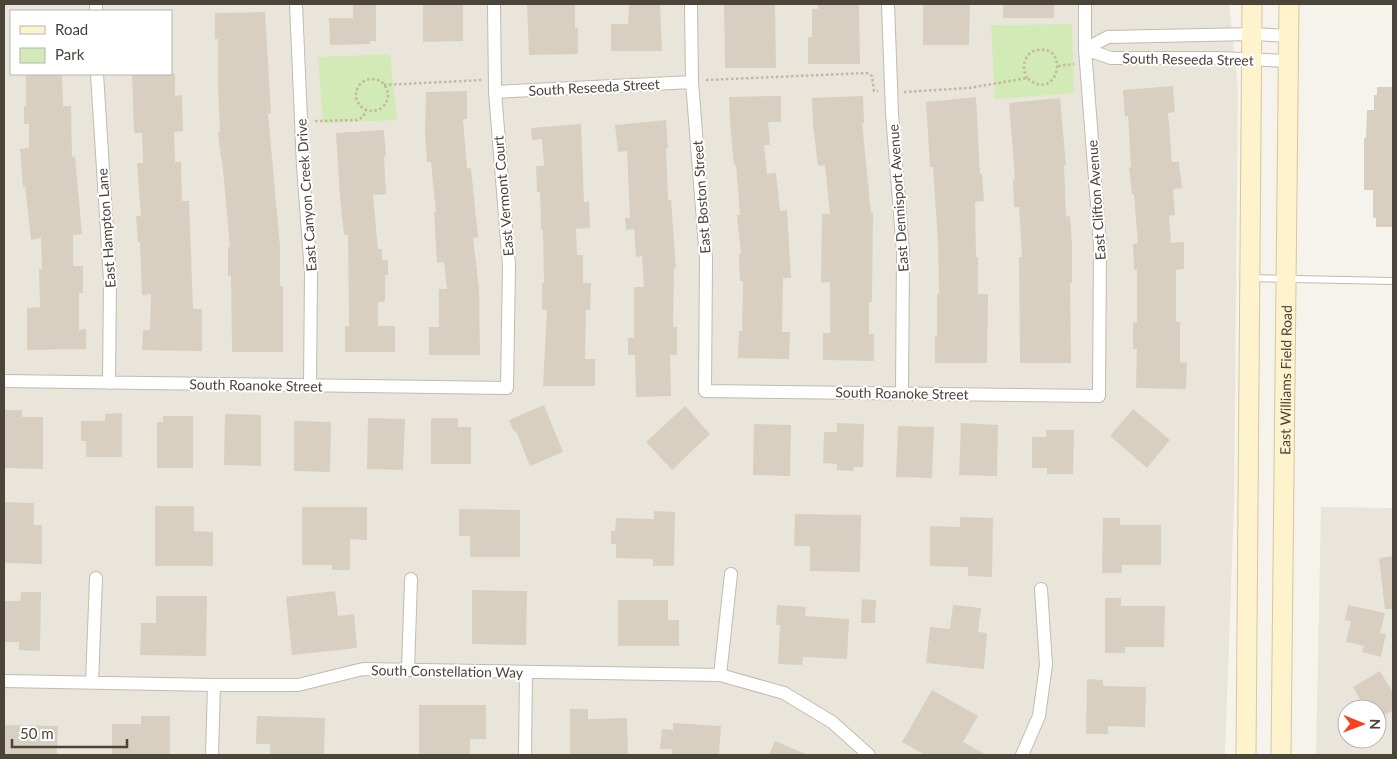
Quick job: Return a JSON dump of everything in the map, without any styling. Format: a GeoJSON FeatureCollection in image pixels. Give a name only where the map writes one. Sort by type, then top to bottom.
{"type":"FeatureCollection","features":[{"type":"Feature","properties":{"kind":"main road"},"geometry":{"type":"LineString","coordinates":[[1246,755],[1252,4]]}},
{"type":"Feature","properties":{"kind":"main road","name":"East Williams Field Road"},"geometry":{"type":"LineString","coordinates":[[1281,755],[1289,4]]}},
{"type":"Feature","properties":{"kind":"street","name":"East Canyon Creek Drive"},"geometry":{"type":"LineString","coordinates":[[296,4],[302,166],[311,273],[310,385]]}},
{"type":"Feature","properties":{"kind":"street","name":"East Vermont Court"},"geometry":{"type":"LineString","coordinates":[[494,4],[495,92],[508,266],[508,388]]}},
{"type":"Feature","properties":{"kind":"street","name":"East Boston Street"},"geometry":{"type":"LineString","coordinates":[[691,4],[692,82],[706,259],[705,391]]}},
{"type":"Feature","properties":{"kind":"street","name":"East Dennisport Avenue"},"geometry":{"type":"LineString","coordinates":[[888,4],[892,113],[902,252],[902,393]]}},
{"type":"Feature","properties":{"kind":"street","name":"East Clifton Avenue"},"geometry":{"type":"LineString","coordinates":[[1085,4],[1086,49],[1100,245],[1099,396]]}},
{"type":"Feature","properties":{"kind":"street","name":"South Reseeda Street"},"geometry":{"type":"LineString","coordinates":[[1086,49],[1108,37],[1252,34],[1288,36]]}},
{"type":"Feature","properties":{"kind":"street","name":"South Reseeda Street"},"geometry":{"type":"LineString","coordinates":[[1086,49],[1111,58],[1288,61]]}},
{"type":"Feature","properties":{"kind":"street","name":"East Hampton Lane"},"geometry":{"type":"LineString","coordinates":[[97,75],[110,280],[109,383]]}},
{"type":"Feature","properties":{"kind":"street","name":"South Reseeda Street"},"geometry":{"type":"LineString","coordinates":[[495,92],[692,82]]}},
{"type":"Feature","properties":{"kind":"street","name":"South Roanoke Street"},"geometry":{"type":"LineString","coordinates":[[4,381],[508,388]]}},
{"type":"Feature","properties":{"kind":"street","name":"South Roanoke Street"},"geometry":{"type":"LineString","coordinates":[[705,391],[1099,396]]}},
{"type":"Feature","properties":{"kind":"street"},"geometry":{"type":"LineString","coordinates":[[720,676],[731,574]]}},
{"type":"Feature","properties":{"kind":"street"},"geometry":{"type":"LineString","coordinates":[[92,683],[96,578]]}},
{"type":"Feature","properties":{"kind":"street"},"geometry":{"type":"LineString","coordinates":[[408,670],[412,579]]}},
{"type":"Feature","properties":{"kind":"street"},"geometry":{"type":"LineString","coordinates":[[1022,755],[1039,716],[1046,665],[1041,589]]}},
{"type":"Feature","properties":{"kind":"street","name":"South Constellation Way"},"geometry":{"type":"LineString","coordinates":[[4,681],[298,685],[363,669],[720,676],[784,693],[832,722],[869,755]]}},
{"type":"Feature","properties":{"kind":"street"},"geometry":{"type":"LineString","coordinates":[[525,755],[526,672]]}},
{"type":"Feature","properties":{"kind":"street"},"geometry":{"type":"LineString","coordinates":[[212,755],[214,685]]}},
{"type":"Feature","properties":{"kind":"lane"},"geometry":{"type":"LineString","coordinates":[[1250,278],[1393,281]]}},
{"type":"Feature","properties":{"kind":"path"},"geometry":{"type":"LineString","coordinates":[[1043,50],[1053,55],[1058,66],[1056,76],[1047,83],[1036,84],[1027,78],[1024,62],[1031,52],[1043,50]]}},
{"type":"Feature","properties":{"kind":"path"},"geometry":{"type":"LineString","coordinates":[[1058,66],[1075,64]]}},
{"type":"Feature","properties":{"kind":"path"},"geometry":{"type":"LineString","coordinates":[[692,82],[867,73],[872,76],[874,91],[881,91]]}},
{"type":"Feature","properties":{"kind":"path"},"geometry":{"type":"LineString","coordinates":[[905,92],[969,88],[1027,78]]}},
{"type":"Feature","properties":{"kind":"path"},"geometry":{"type":"LineString","coordinates":[[371,79],[384,85],[388,94],[385,104],[377,110],[366,110],[358,103],[356,98],[358,87],[362,83],[371,79]]}},
{"type":"Feature","properties":{"kind":"path"},"geometry":{"type":"LineString","coordinates":[[384,85],[485,80]]}},
{"type":"Feature","properties":{"kind":"path"},"geometry":{"type":"LineString","coordinates":[[315,121],[357,120],[363,117],[366,110]]}},
{"type":"Feature","properties":{"kind":"shaded area"},"geometry":{"type":"Polygon","coordinates":[[[4,4],[1229,4],[1238,88],[1234,504],[1225,755],[4,755],[4,4]]]}},
{"type":"Feature","properties":{"kind":"shaded area"},"geometry":{"type":"Polygon","coordinates":[[[1321,507],[1393,508],[1393,755],[1316,755],[1321,507]]]}},
{"type":"Feature","properties":{"kind":"green space"},"geometry":{"type":"Polygon","coordinates":[[[1072,24],[1074,93],[995,99],[991,25],[1072,24]]]}},
{"type":"Feature","properties":{"kind":"green space"},"geometry":{"type":"Polygon","coordinates":[[[390,54],[397,120],[323,123],[318,57],[390,54]]]}},
{"type":"Feature","properties":{"kind":"building"},"geometry":{"type":"Polygon","coordinates":[[[353,4],[376,4],[376,41],[370,41],[370,44],[330,45],[329,18],[353,18],[353,4]]]}},
{"type":"Feature","properties":{"kind":"building"},"geometry":{"type":"Polygon","coordinates":[[[423,4],[463,4],[463,41],[423,42],[423,4]]]}},
{"type":"Feature","properties":{"kind":"building"},"geometry":{"type":"Polygon","coordinates":[[[527,4],[575,4],[575,28],[578,28],[578,54],[529,55],[527,4]]]}},
{"type":"Feature","properties":{"kind":"building"},"geometry":{"type":"Polygon","coordinates":[[[629,4],[660,4],[662,51],[611,51],[611,24],[628,24],[629,4]]]}},
{"type":"Feature","properties":{"kind":"building"},"geometry":{"type":"Polygon","coordinates":[[[724,4],[775,4],[776,68],[725,68],[724,4]]]}},
{"type":"Feature","properties":{"kind":"building"},"geometry":{"type":"Polygon","coordinates":[[[818,4],[859,4],[860,64],[808,64],[808,37],[812,37],[812,9],[818,9],[818,4]]]}},
{"type":"Feature","properties":{"kind":"building"},"geometry":{"type":"Polygon","coordinates":[[[923,4],[970,4],[969,45],[923,45],[923,4]]]}},
{"type":"Feature","properties":{"kind":"building"},"geometry":{"type":"Polygon","coordinates":[[[1003,4],[1054,4],[1054,18],[1003,18],[1003,4]]]}},
{"type":"Feature","properties":{"kind":"building"},"geometry":{"type":"Polygon","coordinates":[[[265,12],[271,113],[268,114],[280,246],[280,286],[283,286],[283,352],[232,352],[231,276],[228,276],[228,247],[230,247],[218,132],[220,132],[218,39],[215,39],[215,13],[265,12]]]}},
{"type":"Feature","properties":{"kind":"building"},"geometry":{"type":"Polygon","coordinates":[[[175,74],[175,96],[182,95],[183,131],[174,132],[175,162],[181,162],[182,201],[189,201],[193,309],[202,309],[202,351],[142,350],[143,330],[150,330],[151,294],[142,295],[140,242],[138,242],[136,216],[141,216],[137,163],[143,163],[142,133],[134,133],[132,75],[175,74]]]}},
{"type":"Feature","properties":{"kind":"building"},"geometry":{"type":"Polygon","coordinates":[[[26,75],[62,75],[63,106],[71,106],[72,157],[75,156],[82,234],[73,235],[73,266],[83,266],[83,293],[79,293],[79,330],[86,329],[86,349],[27,350],[27,308],[40,307],[39,269],[42,269],[41,238],[31,240],[25,186],[23,187],[20,149],[29,148],[29,124],[24,124],[24,106],[26,106],[26,75]]]}},
{"type":"Feature","properties":{"kind":"building"},"geometry":{"type":"Polygon","coordinates":[[[1173,86],[1175,112],[1168,113],[1172,162],[1179,162],[1182,188],[1173,189],[1175,215],[1169,216],[1171,243],[1184,242],[1184,269],[1176,270],[1176,322],[1180,322],[1180,362],[1187,363],[1186,389],[1136,388],[1137,349],[1133,349],[1133,323],[1137,322],[1137,270],[1134,270],[1133,244],[1138,243],[1134,194],[1132,194],[1129,167],[1131,167],[1128,116],[1125,117],[1123,90],[1173,86]]]}},
{"type":"Feature","properties":{"kind":"building"},"geometry":{"type":"Polygon","coordinates":[[[1377,87],[1393,87],[1393,227],[1376,227],[1376,218],[1373,218],[1373,190],[1364,190],[1364,138],[1366,138],[1367,110],[1374,110],[1374,95],[1377,95],[1377,87]]]}},
{"type":"Feature","properties":{"kind":"building"},"geometry":{"type":"Polygon","coordinates":[[[467,91],[467,119],[463,119],[467,168],[471,168],[478,237],[473,238],[479,289],[480,355],[429,355],[429,327],[439,327],[439,289],[447,289],[444,262],[437,263],[434,212],[436,212],[431,162],[427,162],[425,134],[426,92],[467,91]]]}},
{"type":"Feature","properties":{"kind":"building"},"geometry":{"type":"Polygon","coordinates":[[[781,96],[781,122],[768,122],[770,145],[764,145],[767,174],[776,173],[780,211],[787,210],[791,278],[783,278],[782,332],[790,332],[789,359],[738,358],[739,331],[742,331],[743,281],[740,281],[739,254],[741,254],[737,215],[740,215],[729,97],[781,96]]]}},
{"type":"Feature","properties":{"kind":"building"},"geometry":{"type":"Polygon","coordinates":[[[863,96],[864,123],[862,123],[871,213],[873,213],[872,302],[869,302],[869,334],[874,334],[874,361],[823,360],[823,333],[830,333],[830,282],[821,283],[822,214],[830,214],[825,165],[818,166],[812,98],[863,96]]]}},
{"type":"Feature","properties":{"kind":"building"},"geometry":{"type":"Polygon","coordinates":[[[976,97],[980,174],[982,174],[984,201],[975,202],[976,257],[978,257],[978,294],[988,294],[987,363],[935,363],[937,294],[939,294],[938,243],[933,167],[930,167],[926,102],[976,97]]]}},
{"type":"Feature","properties":{"kind":"building"},"geometry":{"type":"Polygon","coordinates":[[[1060,98],[1066,165],[1064,165],[1066,217],[1070,216],[1072,244],[1072,283],[1070,283],[1071,363],[1020,363],[1019,257],[1022,257],[1019,207],[1014,207],[1013,179],[1015,179],[1009,103],[1060,98]]]}},
{"type":"Feature","properties":{"kind":"building"},"geometry":{"type":"Polygon","coordinates":[[[666,120],[668,200],[671,200],[676,268],[674,268],[673,327],[677,327],[677,355],[670,355],[671,396],[636,397],[635,355],[628,355],[628,338],[634,338],[634,287],[644,287],[642,256],[636,257],[634,229],[626,230],[625,218],[630,218],[627,151],[618,152],[615,125],[666,120]]]}},
{"type":"Feature","properties":{"kind":"building"},"geometry":{"type":"Polygon","coordinates":[[[581,124],[584,202],[589,201],[590,228],[576,229],[577,255],[583,255],[583,283],[591,283],[590,310],[586,310],[585,359],[595,359],[595,386],[543,386],[547,310],[542,310],[542,283],[544,283],[543,230],[541,230],[540,192],[537,192],[536,166],[544,166],[542,139],[532,140],[531,128],[581,124]]]}},
{"type":"Feature","properties":{"kind":"building"},"geometry":{"type":"Polygon","coordinates":[[[384,130],[386,194],[373,195],[378,249],[382,249],[382,260],[388,260],[388,275],[385,275],[385,302],[378,302],[378,326],[395,326],[395,352],[345,352],[345,326],[349,326],[348,235],[344,235],[336,133],[384,130]]]}},
{"type":"Feature","properties":{"kind":"building"},"geometry":{"type":"Polygon","coordinates":[[[544,405],[563,452],[530,466],[516,431],[514,432],[509,420],[544,405]]]}},
{"type":"Feature","properties":{"kind":"building"},"geometry":{"type":"Polygon","coordinates":[[[685,406],[710,434],[672,470],[646,442],[685,406]]]}},
{"type":"Feature","properties":{"kind":"building"},"geometry":{"type":"Polygon","coordinates":[[[1133,409],[1170,440],[1147,468],[1110,436],[1133,409]]]}},
{"type":"Feature","properties":{"kind":"building"},"geometry":{"type":"Polygon","coordinates":[[[4,410],[22,410],[22,417],[43,417],[43,469],[4,468],[4,410]]]}},
{"type":"Feature","properties":{"kind":"building"},"geometry":{"type":"Polygon","coordinates":[[[122,413],[122,457],[86,457],[86,441],[81,441],[81,421],[105,421],[105,414],[122,413]]]}},
{"type":"Feature","properties":{"kind":"building"},"geometry":{"type":"Polygon","coordinates":[[[225,414],[261,415],[261,466],[224,465],[225,414]]]}},
{"type":"Feature","properties":{"kind":"building"},"geometry":{"type":"Polygon","coordinates":[[[163,416],[193,416],[193,468],[157,468],[157,422],[163,422],[163,416]]]}},
{"type":"Feature","properties":{"kind":"building"},"geometry":{"type":"Polygon","coordinates":[[[368,418],[405,419],[403,470],[367,469],[368,418]]]}},
{"type":"Feature","properties":{"kind":"building"},"geometry":{"type":"Polygon","coordinates":[[[431,418],[458,418],[458,427],[471,427],[471,464],[431,464],[431,418]]]}},
{"type":"Feature","properties":{"kind":"building"},"geometry":{"type":"Polygon","coordinates":[[[294,421],[331,422],[330,472],[294,471],[294,421]]]}},
{"type":"Feature","properties":{"kind":"building"},"geometry":{"type":"Polygon","coordinates":[[[837,423],[864,424],[863,467],[854,467],[853,471],[837,470],[837,464],[823,463],[824,432],[837,432],[837,423]]]}},
{"type":"Feature","properties":{"kind":"building"},"geometry":{"type":"Polygon","coordinates":[[[961,423],[998,425],[997,476],[959,475],[961,423]]]}},
{"type":"Feature","properties":{"kind":"building"},"geometry":{"type":"Polygon","coordinates":[[[754,424],[791,425],[790,476],[753,475],[754,424]]]}},
{"type":"Feature","properties":{"kind":"building"},"geometry":{"type":"Polygon","coordinates":[[[898,426],[934,427],[932,478],[896,477],[898,426]]]}},
{"type":"Feature","properties":{"kind":"building"},"geometry":{"type":"Polygon","coordinates":[[[1046,430],[1074,430],[1073,474],[1047,474],[1047,468],[1032,468],[1032,437],[1046,437],[1046,430]]]}},
{"type":"Feature","properties":{"kind":"building"},"geometry":{"type":"Polygon","coordinates":[[[4,502],[34,503],[34,525],[42,525],[42,564],[4,563],[4,502]]]}},
{"type":"Feature","properties":{"kind":"building"},"geometry":{"type":"Polygon","coordinates":[[[155,506],[194,506],[194,531],[213,532],[213,566],[155,566],[155,506]]]}},
{"type":"Feature","properties":{"kind":"building"},"geometry":{"type":"Polygon","coordinates":[[[302,507],[367,507],[367,540],[350,539],[350,570],[332,570],[332,565],[302,565],[302,507]]]}},
{"type":"Feature","properties":{"kind":"building"},"geometry":{"type":"Polygon","coordinates":[[[459,509],[520,510],[520,557],[470,557],[470,536],[459,536],[459,509]]]}},
{"type":"Feature","properties":{"kind":"building"},"geometry":{"type":"Polygon","coordinates":[[[654,511],[675,512],[674,566],[653,566],[653,559],[616,558],[616,544],[611,544],[611,531],[615,531],[616,518],[654,519],[654,511]]]}},
{"type":"Feature","properties":{"kind":"building"},"geometry":{"type":"Polygon","coordinates":[[[795,514],[861,515],[860,572],[810,571],[810,546],[794,546],[795,514]]]}},
{"type":"Feature","properties":{"kind":"building"},"geometry":{"type":"Polygon","coordinates":[[[960,517],[993,518],[992,577],[968,576],[968,567],[930,566],[930,526],[960,527],[960,517]]]}},
{"type":"Feature","properties":{"kind":"building"},"geometry":{"type":"Polygon","coordinates":[[[1103,518],[1120,518],[1120,525],[1161,525],[1161,565],[1122,565],[1122,573],[1102,573],[1103,518]]]}},
{"type":"Feature","properties":{"kind":"building"},"geometry":{"type":"Polygon","coordinates":[[[1393,556],[1393,609],[1385,609],[1379,558],[1393,556]]]}},
{"type":"Feature","properties":{"kind":"building"},"geometry":{"type":"Polygon","coordinates":[[[472,590],[527,591],[526,645],[472,644],[472,590]]]}},
{"type":"Feature","properties":{"kind":"building"},"geometry":{"type":"Polygon","coordinates":[[[335,591],[338,616],[354,614],[357,648],[292,655],[286,597],[335,591]]]}},
{"type":"Feature","properties":{"kind":"building"},"geometry":{"type":"Polygon","coordinates":[[[21,592],[41,592],[40,651],[19,650],[19,642],[4,642],[4,601],[20,601],[21,592]]]}},
{"type":"Feature","properties":{"kind":"building"},"geometry":{"type":"Polygon","coordinates":[[[156,596],[207,596],[206,656],[140,655],[141,623],[156,623],[156,596]]]}},
{"type":"Feature","properties":{"kind":"building"},"geometry":{"type":"Polygon","coordinates":[[[1105,598],[1121,598],[1121,606],[1165,606],[1164,647],[1125,647],[1125,653],[1105,653],[1105,598]]]}},
{"type":"Feature","properties":{"kind":"building"},"geometry":{"type":"Polygon","coordinates":[[[862,599],[876,600],[875,623],[861,623],[862,599]]]}},
{"type":"Feature","properties":{"kind":"building"},"geometry":{"type":"Polygon","coordinates":[[[618,600],[668,600],[668,620],[679,620],[679,646],[618,646],[618,600]]]}},
{"type":"Feature","properties":{"kind":"building"},"geometry":{"type":"Polygon","coordinates":[[[777,605],[806,607],[805,616],[849,619],[847,659],[803,657],[802,665],[778,664],[780,625],[776,625],[777,605]]]}},
{"type":"Feature","properties":{"kind":"building"},"geometry":{"type":"Polygon","coordinates":[[[953,605],[981,608],[978,632],[987,633],[984,669],[926,663],[930,627],[950,629],[953,605]]]}},
{"type":"Feature","properties":{"kind":"building"},"geometry":{"type":"Polygon","coordinates":[[[1348,605],[1385,613],[1380,633],[1386,634],[1381,657],[1362,652],[1364,646],[1346,642],[1351,621],[1345,620],[1348,605]]]}},
{"type":"Feature","properties":{"kind":"building"},"geometry":{"type":"Polygon","coordinates":[[[1380,671],[1393,693],[1393,710],[1387,714],[1387,699],[1360,699],[1353,687],[1380,671]]]}},
{"type":"Feature","properties":{"kind":"building"},"geometry":{"type":"Polygon","coordinates":[[[1087,679],[1103,680],[1103,686],[1146,687],[1145,727],[1108,726],[1108,734],[1086,734],[1087,679]]]}},
{"type":"Feature","properties":{"kind":"building"},"geometry":{"type":"Polygon","coordinates":[[[932,690],[978,716],[963,742],[987,755],[925,755],[902,742],[932,690]]]}},
{"type":"Feature","properties":{"kind":"building"},"geometry":{"type":"Polygon","coordinates":[[[419,705],[486,705],[486,739],[470,739],[470,755],[419,755],[419,705]]]}},
{"type":"Feature","properties":{"kind":"building"},"geometry":{"type":"Polygon","coordinates":[[[570,709],[588,709],[588,719],[627,718],[628,755],[570,755],[570,709]]]}},
{"type":"Feature","properties":{"kind":"building"},"geometry":{"type":"Polygon","coordinates":[[[141,716],[170,716],[170,755],[112,755],[112,724],[141,724],[141,716]]]}},
{"type":"Feature","properties":{"kind":"building"},"geometry":{"type":"Polygon","coordinates":[[[257,716],[325,718],[324,755],[270,755],[270,744],[256,744],[257,716]]]}},
{"type":"Feature","properties":{"kind":"building"},"geometry":{"type":"Polygon","coordinates":[[[673,723],[721,726],[719,755],[672,755],[672,749],[660,749],[662,729],[673,730],[673,723]]]}},
{"type":"Feature","properties":{"kind":"building"},"geometry":{"type":"Polygon","coordinates":[[[4,725],[58,726],[57,755],[4,755],[4,725]]]}},
{"type":"Feature","properties":{"kind":"building"},"geometry":{"type":"Polygon","coordinates":[[[775,741],[808,755],[769,755],[775,741]]]}}]}
